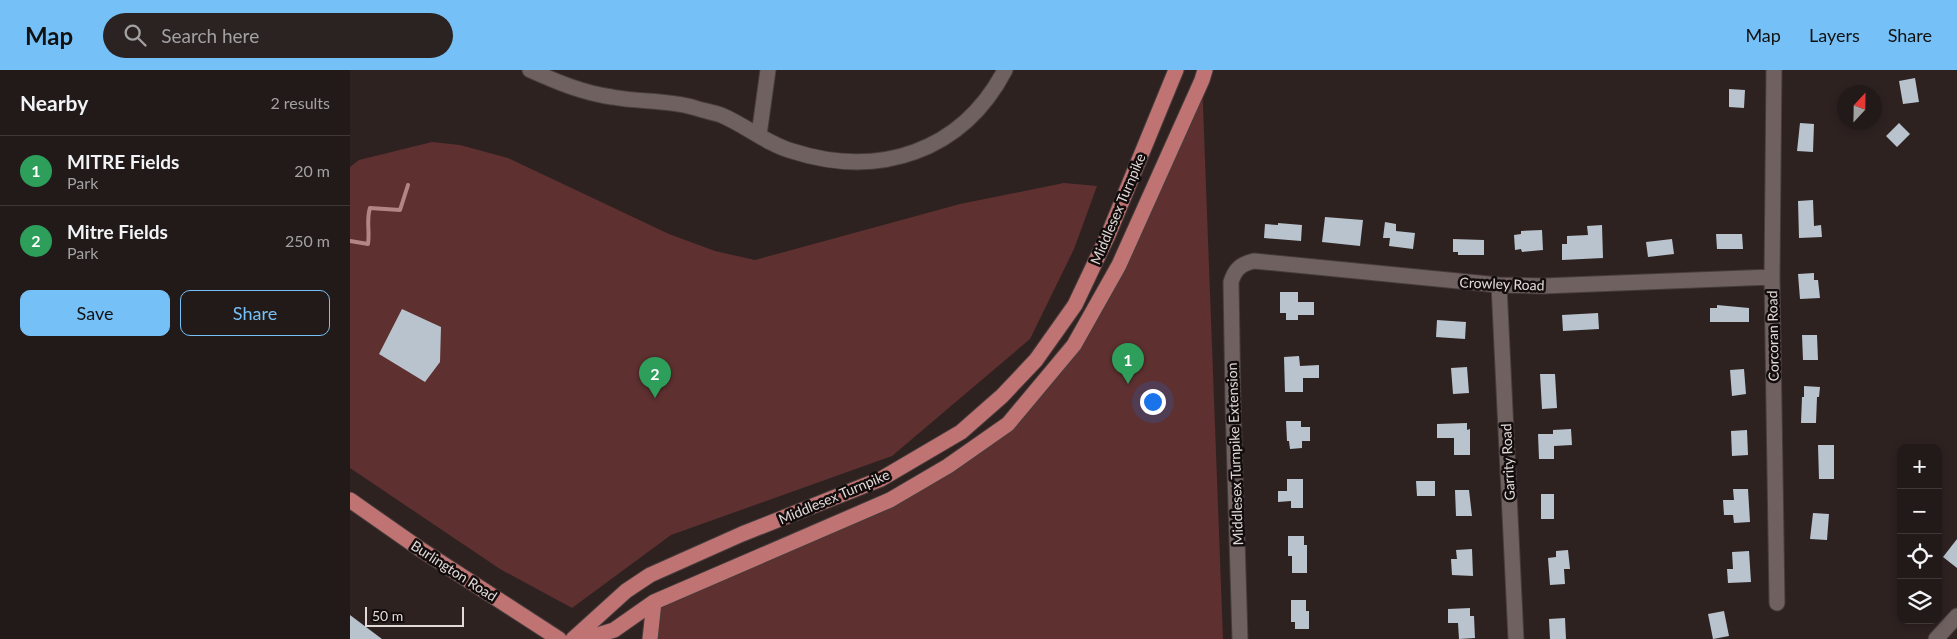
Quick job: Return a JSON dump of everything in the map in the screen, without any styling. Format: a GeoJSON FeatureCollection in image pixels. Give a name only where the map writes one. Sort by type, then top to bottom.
{"type":"FeatureCollection","features":[{"type":"Feature","properties":{"kind":"main road","name":"Middlesex Turnpike"},"geometry":{"type":"LineString","coordinates":[[573,639],[626,591],[650,574],[742,534],[881,479],[961,432],[1002,396],[1036,360],[1075,305],[1110,233],[1176,70]]}},
{"type":"Feature","properties":{"kind":"main road","name":"Middlesex Turnpike"},"geometry":{"type":"LineString","coordinates":[[585,639],[614,630],[654,602],[890,500],[948,466],[1008,424],[1074,345],[1115,273],[1205,70]]}},
{"type":"Feature","properties":{"kind":"main road","name":"Burlington Road"},"geometry":{"type":"LineString","coordinates":[[350,500],[420,549],[559,639]]}},
{"type":"Feature","properties":{"kind":"main road"},"geometry":{"type":"LineString","coordinates":[[650,639],[654,602]]}},
{"type":"Feature","properties":{"kind":"street"},"geometry":{"type":"LineString","coordinates":[[530,70],[588,93],[688,106],[712,113],[790,151],[854,163],[881,161],[916,152],[943,139],[972,118],[993,92],[1005,70]]}},
{"type":"Feature","properties":{"kind":"street"},"geometry":{"type":"LineString","coordinates":[[758,135],[768,70]]}},
{"type":"Feature","properties":{"kind":"street","name":"Corcoran Road"},"geometry":{"type":"LineString","coordinates":[[1774,70],[1772,277],[1777,603]]}},
{"type":"Feature","properties":{"kind":"street","name":"Crowley Road"},"geometry":{"type":"LineString","coordinates":[[1236,270],[1244,263],[1254,261],[1499,285],[1543,286],[1772,277]]}},
{"type":"Feature","properties":{"kind":"street","name":"Middlesex Turnpike Extension"},"geometry":{"type":"LineString","coordinates":[[1236,270],[1231,282],[1232,403],[1240,639]]}},
{"type":"Feature","properties":{"kind":"street","name":"Garrity Road"},"geometry":{"type":"LineString","coordinates":[[1499,285],[1516,639]]}},
{"type":"Feature","properties":{"kind":"street"},"geometry":{"type":"LineString","coordinates":[[1936,639],[1957,616]]}},
{"type":"Feature","properties":{"kind":"shaded area"},"geometry":{"type":"Polygon","coordinates":[[[1202,80],[1223,639],[650,639],[654,602],[890,500],[1008,424],[1074,345],[1202,80]]]}},
{"type":"Feature","properties":{"kind":"shaded area"},"geometry":{"type":"Polygon","coordinates":[[[432,142],[460,145],[508,158],[669,234],[715,251],[755,260],[960,204],[1064,183],[1097,186],[1074,249],[1030,339],[892,456],[671,535],[572,608],[500,569],[350,468],[350,167],[359,160],[432,142]]]}},
{"type":"Feature","properties":{"kind":"building"},"geometry":{"type":"Polygon","coordinates":[[[1915,78],[1919,102],[1903,104],[1899,81],[1915,78]]]}},
{"type":"Feature","properties":{"kind":"building"},"geometry":{"type":"Polygon","coordinates":[[[1729,89],[1745,90],[1744,108],[1729,107],[1729,89]]]}},
{"type":"Feature","properties":{"kind":"building"},"geometry":{"type":"Polygon","coordinates":[[[1800,123],[1814,124],[1813,152],[1797,151],[1800,123]]]}},
{"type":"Feature","properties":{"kind":"building"},"geometry":{"type":"Polygon","coordinates":[[[1899,123],[1910,134],[1897,147],[1886,136],[1899,123]]]}},
{"type":"Feature","properties":{"kind":"building"},"geometry":{"type":"Polygon","coordinates":[[[1813,200],[1814,226],[1821,225],[1822,237],[1799,238],[1798,201],[1813,200]]]}},
{"type":"Feature","properties":{"kind":"building"},"geometry":{"type":"Polygon","coordinates":[[[1325,217],[1363,220],[1360,246],[1322,242],[1325,217]]]}},
{"type":"Feature","properties":{"kind":"building"},"geometry":{"type":"Polygon","coordinates":[[[1385,222],[1396,224],[1396,231],[1415,233],[1413,249],[1389,246],[1390,238],[1383,238],[1385,222]]]}},
{"type":"Feature","properties":{"kind":"building"},"geometry":{"type":"Polygon","coordinates":[[[1278,223],[1302,225],[1301,241],[1264,238],[1265,224],[1278,225],[1278,223]]]}},
{"type":"Feature","properties":{"kind":"building"},"geometry":{"type":"Polygon","coordinates":[[[1602,225],[1603,258],[1562,260],[1562,244],[1567,244],[1567,236],[1588,235],[1587,226],[1602,225]]]}},
{"type":"Feature","properties":{"kind":"building"},"geometry":{"type":"Polygon","coordinates":[[[1542,230],[1543,250],[1522,252],[1521,249],[1515,250],[1514,235],[1521,234],[1521,231],[1542,230]]]}},
{"type":"Feature","properties":{"kind":"building"},"geometry":{"type":"Polygon","coordinates":[[[1716,234],[1742,234],[1743,249],[1717,249],[1716,234]]]}},
{"type":"Feature","properties":{"kind":"building"},"geometry":{"type":"Polygon","coordinates":[[[1453,239],[1484,240],[1484,255],[1458,255],[1458,252],[1453,252],[1453,239]]]}},
{"type":"Feature","properties":{"kind":"building"},"geometry":{"type":"Polygon","coordinates":[[[1672,239],[1674,254],[1648,257],[1646,242],[1672,239]]]}},
{"type":"Feature","properties":{"kind":"building"},"geometry":{"type":"Polygon","coordinates":[[[1814,273],[1814,280],[1818,280],[1820,298],[1800,299],[1798,274],[1814,273]]]}},
{"type":"Feature","properties":{"kind":"building"},"geometry":{"type":"Polygon","coordinates":[[[1280,292],[1298,292],[1298,302],[1314,302],[1314,315],[1298,315],[1298,320],[1286,320],[1286,313],[1280,313],[1280,292]]]}},
{"type":"Feature","properties":{"kind":"building"},"geometry":{"type":"Polygon","coordinates":[[[1717,305],[1749,308],[1749,322],[1710,322],[1710,308],[1717,308],[1717,305]]]}},
{"type":"Feature","properties":{"kind":"building"},"geometry":{"type":"Polygon","coordinates":[[[402,309],[441,327],[440,362],[425,382],[379,354],[402,309]]]}},
{"type":"Feature","properties":{"kind":"building"},"geometry":{"type":"Polygon","coordinates":[[[1598,313],[1599,329],[1563,331],[1562,315],[1598,313]]]}},
{"type":"Feature","properties":{"kind":"building"},"geometry":{"type":"Polygon","coordinates":[[[1437,320],[1466,322],[1465,339],[1436,337],[1437,320]]]}},
{"type":"Feature","properties":{"kind":"building"},"geometry":{"type":"Polygon","coordinates":[[[1802,335],[1817,335],[1818,360],[1803,360],[1802,335]]]}},
{"type":"Feature","properties":{"kind":"building"},"geometry":{"type":"Polygon","coordinates":[[[1299,356],[1300,366],[1319,365],[1319,378],[1303,378],[1303,392],[1285,392],[1284,357],[1299,356]]]}},
{"type":"Feature","properties":{"kind":"building"},"geometry":{"type":"Polygon","coordinates":[[[1467,367],[1469,393],[1453,394],[1451,368],[1467,367]]]}},
{"type":"Feature","properties":{"kind":"building"},"geometry":{"type":"Polygon","coordinates":[[[1744,369],[1746,394],[1732,396],[1730,370],[1744,369]]]}},
{"type":"Feature","properties":{"kind":"building"},"geometry":{"type":"Polygon","coordinates":[[[1540,374],[1555,374],[1557,408],[1542,409],[1540,374]]]}},
{"type":"Feature","properties":{"kind":"building"},"geometry":{"type":"Polygon","coordinates":[[[1804,386],[1820,387],[1819,397],[1817,397],[1816,423],[1801,423],[1804,386]]]}},
{"type":"Feature","properties":{"kind":"building"},"geometry":{"type":"Polygon","coordinates":[[[1286,421],[1301,421],[1301,427],[1310,427],[1310,441],[1302,441],[1302,448],[1290,449],[1289,441],[1287,441],[1286,421]]]}},
{"type":"Feature","properties":{"kind":"building"},"geometry":{"type":"Polygon","coordinates":[[[1467,423],[1467,430],[1470,429],[1470,455],[1454,455],[1454,438],[1437,438],[1437,424],[1467,423]]]}},
{"type":"Feature","properties":{"kind":"building"},"geometry":{"type":"Polygon","coordinates":[[[1571,429],[1572,445],[1554,446],[1554,459],[1539,459],[1538,434],[1553,434],[1553,430],[1571,429]]]}},
{"type":"Feature","properties":{"kind":"building"},"geometry":{"type":"Polygon","coordinates":[[[1747,430],[1748,455],[1732,456],[1731,431],[1747,430]]]}},
{"type":"Feature","properties":{"kind":"building"},"geometry":{"type":"Polygon","coordinates":[[[1818,445],[1834,445],[1834,479],[1819,479],[1818,445]]]}},
{"type":"Feature","properties":{"kind":"building"},"geometry":{"type":"Polygon","coordinates":[[[1287,479],[1303,479],[1303,508],[1291,508],[1291,501],[1278,502],[1278,491],[1287,491],[1287,479]]]}},
{"type":"Feature","properties":{"kind":"building"},"geometry":{"type":"Polygon","coordinates":[[[1416,481],[1435,481],[1435,496],[1417,496],[1416,481]]]}},
{"type":"Feature","properties":{"kind":"building"},"geometry":{"type":"Polygon","coordinates":[[[1733,489],[1748,489],[1750,522],[1734,523],[1733,515],[1724,515],[1723,500],[1734,500],[1733,489]]]}},
{"type":"Feature","properties":{"kind":"building"},"geometry":{"type":"Polygon","coordinates":[[[1455,490],[1469,490],[1472,516],[1456,516],[1455,490]]]}},
{"type":"Feature","properties":{"kind":"building"},"geometry":{"type":"Polygon","coordinates":[[[1541,494],[1554,494],[1554,519],[1541,519],[1541,494]]]}},
{"type":"Feature","properties":{"kind":"building"},"geometry":{"type":"Polygon","coordinates":[[[1813,513],[1829,514],[1827,540],[1810,539],[1813,513]]]}},
{"type":"Feature","properties":{"kind":"building"},"geometry":{"type":"Polygon","coordinates":[[[1288,536],[1304,536],[1304,545],[1307,545],[1307,573],[1292,573],[1292,556],[1288,556],[1288,536]]]}},
{"type":"Feature","properties":{"kind":"building"},"geometry":{"type":"Polygon","coordinates":[[[1957,539],[1957,568],[1943,557],[1957,539]]]}},
{"type":"Feature","properties":{"kind":"building"},"geometry":{"type":"Polygon","coordinates":[[[1472,549],[1473,576],[1452,575],[1451,559],[1457,559],[1456,550],[1472,549]]]}},
{"type":"Feature","properties":{"kind":"building"},"geometry":{"type":"Polygon","coordinates":[[[1568,550],[1570,569],[1564,569],[1565,584],[1550,585],[1548,558],[1556,557],[1556,551],[1568,550]]]}},
{"type":"Feature","properties":{"kind":"building"},"geometry":{"type":"Polygon","coordinates":[[[1749,551],[1751,582],[1728,583],[1727,569],[1733,569],[1732,552],[1749,551]]]}},
{"type":"Feature","properties":{"kind":"building"},"geometry":{"type":"Polygon","coordinates":[[[1291,600],[1306,600],[1306,611],[1309,611],[1309,629],[1295,629],[1295,622],[1291,622],[1291,600]]]}},
{"type":"Feature","properties":{"kind":"building"},"geometry":{"type":"Polygon","coordinates":[[[1470,608],[1470,616],[1474,616],[1475,638],[1459,639],[1458,623],[1448,623],[1448,609],[1470,608]]]}},
{"type":"Feature","properties":{"kind":"building"},"geometry":{"type":"Polygon","coordinates":[[[1724,611],[1729,636],[1713,639],[1708,614],[1724,611]]]}},
{"type":"Feature","properties":{"kind":"building"},"geometry":{"type":"Polygon","coordinates":[[[350,615],[382,639],[350,639],[350,615]]]}},
{"type":"Feature","properties":{"kind":"building"},"geometry":{"type":"Polygon","coordinates":[[[1565,618],[1566,639],[1550,639],[1549,619],[1565,618]]]}},
{"type":"Feature","properties":{"kind":"waterway"},"geometry":{"type":"LineString","coordinates":[[350,241],[368,244],[370,208],[400,210],[408,185]]}},
{"type":"Feature","properties":{"kind":"place","name":"MITRE Fields"},"geometry":{"type":"Point","coordinates":[1128,384]}},
{"type":"Feature","properties":{"kind":"place","name":"Mitre Fields"},"geometry":{"type":"Point","coordinates":[655,398]}}]}
